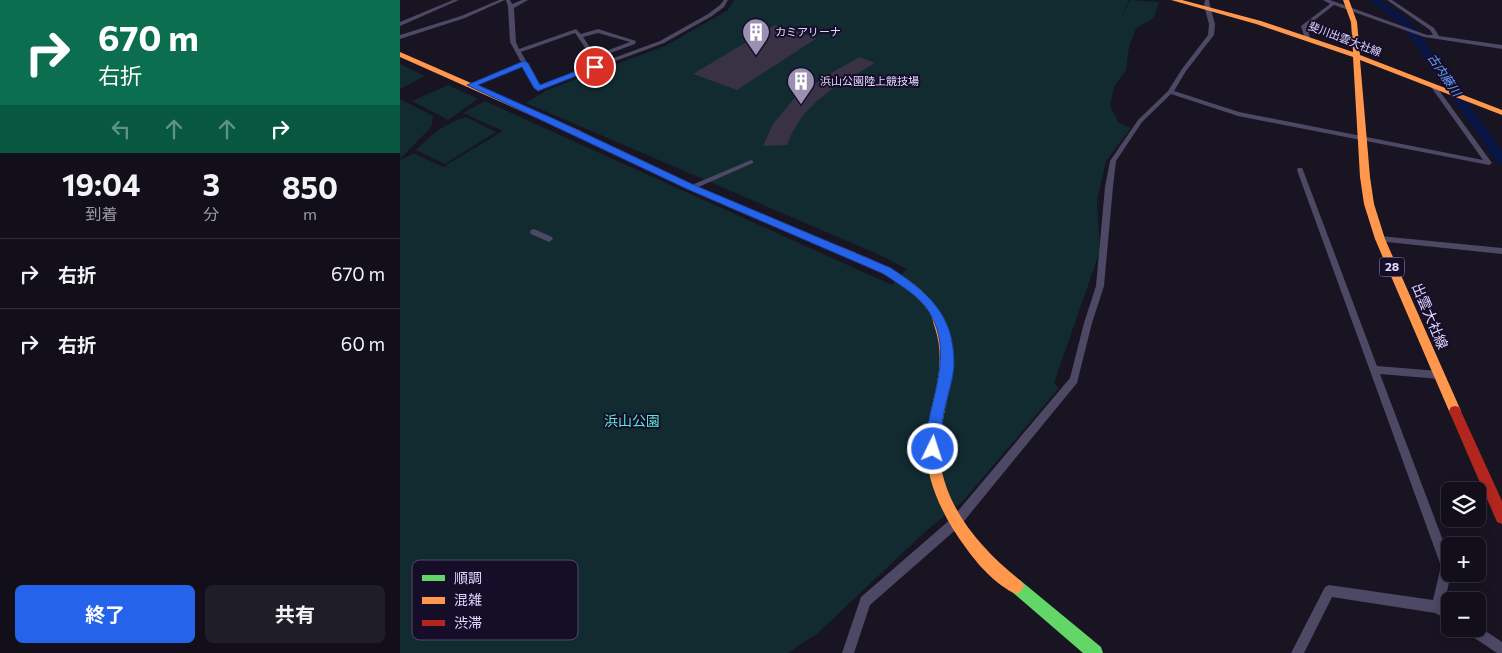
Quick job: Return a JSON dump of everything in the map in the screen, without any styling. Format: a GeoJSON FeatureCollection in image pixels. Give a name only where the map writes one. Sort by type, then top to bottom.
{"type":"FeatureCollection","features":[{"type":"Feature","properties":{"kind":"main road","name":"斐川出雲大社線"},"geometry":{"type":"LineString","coordinates":[[1174,0],[1207,3],[1259,20],[1502,113]]}},
{"type":"Feature","properties":{"kind":"main road","name":"出雲大社線"},"geometry":{"type":"LineString","coordinates":[[1349,5],[1354,22],[1363,137],[1364,178],[1368,204],[1380,239],[1502,517]]}},
{"type":"Feature","properties":{"kind":"main road"},"geometry":{"type":"LineString","coordinates":[[400,54],[549,119],[691,187],[887,271],[911,287],[933,308],[946,339],[948,364],[935,426],[933,449],[937,477],[956,522],[986,561],[1095,653]]}},
{"type":"Feature","properties":{"kind":"street"},"geometry":{"type":"LineString","coordinates":[[400,24],[457,0]]}},
{"type":"Feature","properties":{"kind":"street"},"geometry":{"type":"LineString","coordinates":[[400,37],[463,17],[503,0]]}},
{"type":"Feature","properties":{"kind":"street"},"geometry":{"type":"LineString","coordinates":[[508,0],[511,7],[513,42],[536,87],[541,88],[662,42],[710,15],[722,6],[726,0]]}},
{"type":"Feature","properties":{"kind":"street"},"geometry":{"type":"LineString","coordinates":[[511,7],[526,0]]}},
{"type":"Feature","properties":{"kind":"street"},"geometry":{"type":"LineString","coordinates":[[1325,0],[1334,4],[1349,5],[1401,27],[1429,36],[1502,47]]}},
{"type":"Feature","properties":{"kind":"street"},"geometry":{"type":"LineString","coordinates":[[1390,0],[1432,29],[1437,38]]}},
{"type":"Feature","properties":{"kind":"street"},"geometry":{"type":"LineString","coordinates":[[848,653],[865,601],[956,522],[1074,380],[1088,323],[1100,286],[1109,188],[1114,161],[1140,121],[1170,92],[1188,63],[1211,35],[1212,24],[1207,3]]}},
{"type":"Feature","properties":{"kind":"street"},"geometry":{"type":"LineString","coordinates":[[1307,38],[1304,26],[1334,4]]}},
{"type":"Feature","properties":{"kind":"street"},"geometry":{"type":"LineString","coordinates":[[518,51],[576,31],[594,57],[633,43],[633,41],[598,31],[580,36]]}},
{"type":"Feature","properties":{"kind":"street"},"geometry":{"type":"LineString","coordinates":[[471,85],[524,63]]}},
{"type":"Feature","properties":{"kind":"street"},"geometry":{"type":"LineString","coordinates":[[1170,92],[1238,114],[1489,163],[1436,88]]}},
{"type":"Feature","properties":{"kind":"street"},"geometry":{"type":"LineString","coordinates":[[691,187],[751,162]]}},
{"type":"Feature","properties":{"kind":"street"},"geometry":{"type":"LineString","coordinates":[[1300,170],[1376,370],[1447,566],[1437,607]]}},
{"type":"Feature","properties":{"kind":"street"},"geometry":{"type":"LineString","coordinates":[[534,232],[549,239]]}},
{"type":"Feature","properties":{"kind":"street"},"geometry":{"type":"LineString","coordinates":[[1380,239],[1502,251]]}},
{"type":"Feature","properties":{"kind":"street"},"geometry":{"type":"LineString","coordinates":[[1376,370],[1439,376]]}},
{"type":"Feature","properties":{"kind":"street"},"geometry":{"type":"LineString","coordinates":[[1297,653],[1329,591],[1437,607],[1441,609]]}},
{"type":"Feature","properties":{"kind":"street"},"geometry":{"type":"LineString","coordinates":[[1483,637],[1502,649]]}},
{"type":"Feature","properties":{"kind":"green space","name":"浜山公園"},"geometry":{"type":"Polygon","coordinates":[[[734,0],[1129,0],[1118,24],[1130,0],[1159,2],[1153,19],[1136,28],[1129,47],[1126,70],[1114,87],[1110,106],[1119,123],[1131,128],[1106,161],[1097,201],[1100,251],[1054,383],[1059,388],[963,501],[927,530],[818,633],[788,653],[400,653],[400,160],[414,153],[443,167],[503,131],[463,113],[485,101],[892,285],[907,269],[882,256],[526,103],[547,90],[665,46],[728,10],[734,0]]]}},
{"type":"Feature","properties":{"kind":"green space"},"geometry":{"type":"Polygon","coordinates":[[[400,64],[425,76],[400,89],[400,64]]]}},
{"type":"Feature","properties":{"kind":"green space"},"geometry":{"type":"Polygon","coordinates":[[[448,85],[478,99],[448,120],[412,101],[448,85]]]}},
{"type":"Feature","properties":{"kind":"green space"},"geometry":{"type":"Polygon","coordinates":[[[400,99],[433,116],[432,126],[400,159],[400,99]]]}},
{"type":"Feature","properties":{"kind":"green space"},"geometry":{"type":"Polygon","coordinates":[[[466,117],[496,132],[445,164],[416,150],[439,130],[452,122],[466,117]]]}},
{"type":"Feature","properties":{"kind":"building","name":"カミアリーナ"},"geometry":{"type":"Polygon","coordinates":[[[775,25],[817,38],[737,90],[693,74],[775,25]]]}},
{"type":"Feature","properties":{"kind":"building","name":"浜山公園陸上競技場"},"geometry":{"type":"Polygon","coordinates":[[[860,57],[875,63],[833,88],[817,101],[803,115],[787,145],[763,146],[773,124],[796,96],[860,57]]]}},
{"type":"Feature","properties":{"kind":"waterway","name":"古内藤川"},"geometry":{"type":"LineString","coordinates":[[1374,0],[1406,23],[1502,160]]}},
{"type":"Feature","properties":{"kind":"traffic: fast"},"geometry":{"type":"LineString","coordinates":[[578,133],[691,187],[829,246]]}},
{"type":"Feature","properties":{"kind":"traffic: fast"},"geometry":{"type":"LineString","coordinates":[[1016,586],[1095,653]]}},
{"type":"Feature","properties":{"kind":"traffic: slow"},"geometry":{"type":"LineString","coordinates":[[1174,0],[1216,10],[1299,35],[1502,113]]}},
{"type":"Feature","properties":{"kind":"traffic: slow"},"geometry":{"type":"LineString","coordinates":[[1346,0],[1354,22],[1365,177],[1369,204],[1380,239],[1455,411]]}},
{"type":"Feature","properties":{"kind":"traffic: slow"},"geometry":{"type":"LineString","coordinates":[[400,54],[578,133]]}},
{"type":"Feature","properties":{"kind":"traffic: slow"},"geometry":{"type":"LineString","coordinates":[[829,246],[885,270],[911,286],[935,311],[945,341],[947,356],[944,386],[934,431],[933,447],[937,477],[950,509],[967,538],[987,562],[1016,586]]}},
{"type":"Feature","properties":{"kind":"traffic: jam"},"geometry":{"type":"LineString","coordinates":[[1455,411],[1502,517]]}},
{"type":"Feature","properties":{"kind":"place","name":"カミアリーナ"},"geometry":{"type":"Point","coordinates":[756,56]}},
{"type":"Feature","properties":{"kind":"place","name":"浜山公園陸上競技場"},"geometry":{"type":"Point","coordinates":[801,105]}},
{"type":"Feature","properties":{"kind":"route"},"geometry":{"type":"LineString","coordinates":[[595,67],[538,88],[524,63],[471,85],[549,119],[691,187],[887,271],[911,287],[933,308],[946,339],[948,364],[935,426],[933,449]]}}]}
